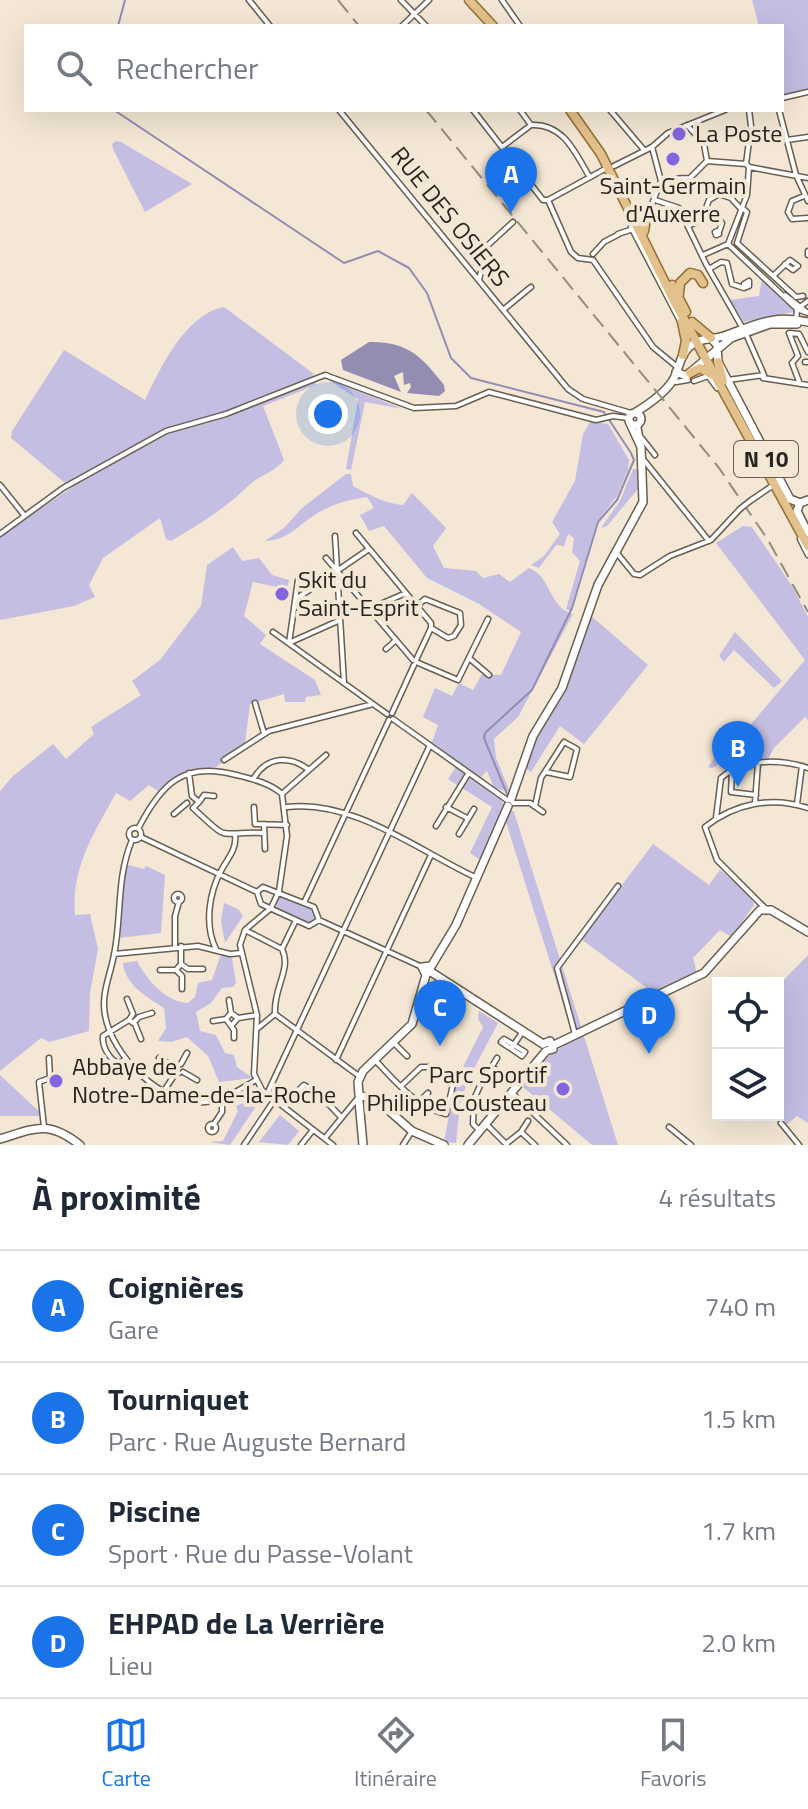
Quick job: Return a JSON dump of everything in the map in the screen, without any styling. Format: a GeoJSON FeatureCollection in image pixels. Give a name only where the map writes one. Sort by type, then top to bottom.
{"type":"FeatureCollection","features":[{"type":"Feature","properties":{"kind":"main road"},"geometry":{"type":"LineString","coordinates":[[471,0],[493,24]]}},
{"type":"Feature","properties":{"kind":"main road","name":"N 10"},"geometry":{"type":"LineString","coordinates":[[573,112],[594,142],[699,341],[713,358],[808,546]]}},
{"type":"Feature","properties":{"kind":"main road","name":"N 10"},"geometry":{"type":"LineString","coordinates":[[574,112],[604,152],[637,226]]}},
{"type":"Feature","properties":{"kind":"main road"},"geometry":{"type":"LineString","coordinates":[[703,283],[695,273],[685,276],[676,299],[683,328],[684,372],[704,368],[724,381]]}},
{"type":"Feature","properties":{"kind":"main road","name":"N 10"},"geometry":{"type":"LineString","coordinates":[[676,299],[692,322],[699,341]]}},
{"type":"Feature","properties":{"kind":"main road"},"geometry":{"type":"LineString","coordinates":[[692,322],[711,338]]}},
{"type":"Feature","properties":{"kind":"main road","name":"N 10"},"geometry":{"type":"LineString","coordinates":[[724,381],[808,536]]}},
{"type":"Feature","properties":{"kind":"street"},"geometry":{"type":"LineString","coordinates":[[249,0],[268,24]]}},
{"type":"Feature","properties":{"kind":"street"},"geometry":{"type":"LineString","coordinates":[[401,0],[425,24]]}},
{"type":"Feature","properties":{"kind":"street"},"geometry":{"type":"LineString","coordinates":[[404,24],[429,0]]}},
{"type":"Feature","properties":{"kind":"street"},"geometry":{"type":"LineString","coordinates":[[502,0],[519,24]]}},
{"type":"Feature","properties":{"kind":"street"},"geometry":{"type":"LineString","coordinates":[[784,98],[808,92]]}},
{"type":"Feature","properties":{"kind":"street","name":"RUE DES OSIERS"},"geometry":{"type":"LineString","coordinates":[[341,112],[573,394],[633,420]]}},
{"type":"Feature","properties":{"kind":"street"},"geometry":{"type":"LineString","coordinates":[[475,112],[546,202],[571,252],[578,258],[591,257],[604,242],[637,226],[655,200],[662,179],[652,147]]}},
{"type":"Feature","properties":{"kind":"street"},"geometry":{"type":"LineString","coordinates":[[521,112],[531,125]]}},
{"type":"Feature","properties":{"kind":"street"},"geometry":{"type":"LineString","coordinates":[[612,112],[644,150]]}},
{"type":"Feature","properties":{"kind":"street"},"geometry":{"type":"LineString","coordinates":[[614,166],[652,147],[664,136],[720,112]]}},
{"type":"Feature","properties":{"kind":"street"},"geometry":{"type":"LineString","coordinates":[[703,255],[728,244],[748,192],[749,112]]}},
{"type":"Feature","properties":{"kind":"street"},"geometry":{"type":"LineString","coordinates":[[780,112],[796,175],[806,199],[792,201],[788,212],[792,219],[808,218]]}},
{"type":"Feature","properties":{"kind":"street"},"geometry":{"type":"LineString","coordinates":[[502,147],[531,125],[547,126],[559,132],[574,148],[589,176]]}},
{"type":"Feature","properties":{"kind":"street"},"geometry":{"type":"LineString","coordinates":[[687,125],[704,144],[707,161]]}},
{"type":"Feature","properties":{"kind":"street"},"geometry":{"type":"LineString","coordinates":[[787,140],[808,137]]}},
{"type":"Feature","properties":{"kind":"street"},"geometry":{"type":"LineString","coordinates":[[662,179],[689,178],[707,161],[748,165],[808,178]]}},
{"type":"Feature","properties":{"kind":"street"},"geometry":{"type":"LineString","coordinates":[[546,202],[605,169]]}},
{"type":"Feature","properties":{"kind":"street"},"geometry":{"type":"LineString","coordinates":[[688,226],[702,219],[709,200],[721,194],[747,212],[736,238],[744,254],[781,287],[796,297],[803,296]]}},
{"type":"Feature","properties":{"kind":"street"},"geometry":{"type":"LineString","coordinates":[[655,200],[678,207],[744,329],[761,378]]}},
{"type":"Feature","properties":{"kind":"street"},"geometry":{"type":"LineString","coordinates":[[707,208],[722,223],[719,232]]}},
{"type":"Feature","properties":{"kind":"street"},"geometry":{"type":"LineString","coordinates":[[479,280],[487,246],[513,222]]}},
{"type":"Feature","properties":{"kind":"street"},"geometry":{"type":"LineString","coordinates":[[637,226],[683,328]]}},
{"type":"Feature","properties":{"kind":"street"},"geometry":{"type":"LineString","coordinates":[[684,372],[699,341],[768,319],[803,323],[798,308],[773,276],[728,244]]}},
{"type":"Feature","properties":{"kind":"street"},"geometry":{"type":"LineString","coordinates":[[728,244],[808,314]]}},
{"type":"Feature","properties":{"kind":"street"},"geometry":{"type":"LineString","coordinates":[[591,257],[653,347],[684,372],[712,379],[808,555]]}},
{"type":"Feature","properties":{"kind":"street"},"geometry":{"type":"LineString","coordinates":[[709,269],[721,262],[727,263],[732,284],[744,288]]}},
{"type":"Feature","properties":{"kind":"street"},"geometry":{"type":"LineString","coordinates":[[773,276],[785,264]]}},
{"type":"Feature","properties":{"kind":"street","name":"RUE DES OSIERS"},"geometry":{"type":"LineString","coordinates":[[503,310],[531,287]]}},
{"type":"Feature","properties":{"kind":"street"},"geometry":{"type":"LineString","coordinates":[[798,308],[808,301]]}},
{"type":"Feature","properties":{"kind":"street"},"geometry":{"type":"LineString","coordinates":[[633,420],[684,372],[713,358],[744,329]]}},
{"type":"Feature","properties":{"kind":"street"},"geometry":{"type":"LineString","coordinates":[[800,384],[792,363],[798,356],[789,333],[799,334],[808,352]]}},
{"type":"Feature","properties":{"kind":"street"},"geometry":{"type":"LineString","coordinates":[[711,338],[713,358]]}},
{"type":"Feature","properties":{"kind":"street"},"geometry":{"type":"LineString","coordinates":[[0,534],[63,488],[179,425],[213,418],[325,375],[414,408],[456,406],[489,392],[596,420],[633,420]]}},
{"type":"Feature","properties":{"kind":"street"},"geometry":{"type":"LineString","coordinates":[[733,390],[740,378]]}},
{"type":"Feature","properties":{"kind":"street"},"geometry":{"type":"LineString","coordinates":[[724,381],[761,378],[808,385]]}},
{"type":"Feature","properties":{"kind":"street"},"geometry":{"type":"LineString","coordinates":[[724,381],[733,390],[788,494],[800,501],[805,499]]}},
{"type":"Feature","properties":{"kind":"street"},"geometry":{"type":"LineString","coordinates":[[633,420],[640,436],[655,455]]}},
{"type":"Feature","properties":{"kind":"street"},"geometry":{"type":"LineString","coordinates":[[363,1145],[359,1076],[412,1024],[427,969],[456,925],[510,802],[533,736],[562,688],[598,585],[643,502],[641,447],[633,420]]}},
{"type":"Feature","properties":{"kind":"street"},"geometry":{"type":"LineString","coordinates":[[641,459],[709,541]]}},
{"type":"Feature","properties":{"kind":"street"},"geometry":{"type":"LineString","coordinates":[[0,485],[24,515]]}},
{"type":"Feature","properties":{"kind":"street"},"geometry":{"type":"LineString","coordinates":[[616,552],[638,575],[670,556],[709,541],[740,509],[772,486]]}},
{"type":"Feature","properties":{"kind":"street"},"geometry":{"type":"LineString","coordinates":[[788,494],[805,499]]}},
{"type":"Feature","properties":{"kind":"street"},"geometry":{"type":"LineString","coordinates":[[805,499],[798,515],[808,536]]}},
{"type":"Feature","properties":{"kind":"street"},"geometry":{"type":"LineString","coordinates":[[356,533],[417,606],[431,628],[448,638],[454,636],[462,617],[431,600],[425,599],[417,606]]}},
{"type":"Feature","properties":{"kind":"street"},"geometry":{"type":"LineString","coordinates":[[335,536],[344,683]]}},
{"type":"Feature","properties":{"kind":"street"},"geometry":{"type":"LineString","coordinates":[[296,599],[369,549]]}},
{"type":"Feature","properties":{"kind":"street"},"geometry":{"type":"LineString","coordinates":[[326,558],[415,662],[458,680],[488,619]]}},
{"type":"Feature","properties":{"kind":"street"},"geometry":{"type":"LineString","coordinates":[[289,643],[298,580]]}},
{"type":"Feature","properties":{"kind":"street"},"geometry":{"type":"LineString","coordinates":[[369,609],[406,593]]}},
{"type":"Feature","properties":{"kind":"street"},"geometry":{"type":"LineString","coordinates":[[289,643],[339,621]]}},
{"type":"Feature","properties":{"kind":"street"},"geometry":{"type":"LineString","coordinates":[[304,903],[431,628]]}},
{"type":"Feature","properties":{"kind":"street"},"geometry":{"type":"LineString","coordinates":[[273,632],[468,774],[510,802],[526,802],[543,812]]}},
{"type":"Feature","properties":{"kind":"street"},"geometry":{"type":"LineString","coordinates":[[386,649],[396,640]]}},
{"type":"Feature","properties":{"kind":"street"},"geometry":{"type":"LineString","coordinates":[[469,658],[489,675]]}},
{"type":"Feature","properties":{"kind":"street"},"geometry":{"type":"LineString","coordinates":[[255,703],[264,733]]}},
{"type":"Feature","properties":{"kind":"street"},"geometry":{"type":"LineString","coordinates":[[224,760],[264,733],[373,704]]}},
{"type":"Feature","properties":{"kind":"street"},"geometry":{"type":"LineString","coordinates":[[535,806],[536,790],[546,772],[564,742],[577,749],[570,777],[546,772]]}},
{"type":"Feature","properties":{"kind":"street"},"geometry":{"type":"LineString","coordinates":[[267,1094],[430,745]]}},
{"type":"Feature","properties":{"kind":"street"},"geometry":{"type":"LineString","coordinates":[[282,794],[326,755]]}},
{"type":"Feature","properties":{"kind":"street"},"geometry":{"type":"LineString","coordinates":[[254,779],[266,764],[281,759],[291,759],[309,770]]}},
{"type":"Feature","properties":{"kind":"street"},"geometry":{"type":"LineString","coordinates":[[755,803],[758,763]]}},
{"type":"Feature","properties":{"kind":"street"},"geometry":{"type":"LineString","coordinates":[[716,818],[721,778],[732,770],[758,763],[808,768]]}},
{"type":"Feature","properties":{"kind":"street"},"geometry":{"type":"LineString","coordinates":[[797,804],[802,766]]}},
{"type":"Feature","properties":{"kind":"street"},"geometry":{"type":"LineString","coordinates":[[256,1080],[222,1099],[190,1102],[164,1091],[127,1058],[109,1032],[104,1003],[114,954],[118,890],[132,840],[129,832],[138,829],[157,796],[189,773],[212,769],[254,779],[282,794],[287,807],[287,825],[279,891],[271,908],[245,930],[241,953],[257,1015],[256,1080],[267,1094],[333,1145]]}},
{"type":"Feature","properties":{"kind":"street"},"geometry":{"type":"LineString","coordinates":[[732,770],[731,792],[756,795]]}},
{"type":"Feature","properties":{"kind":"street"},"geometry":{"type":"LineString","coordinates":[[189,773],[192,796],[199,802]]}},
{"type":"Feature","properties":{"kind":"street"},"geometry":{"type":"LineString","coordinates":[[436,826],[468,774]]}},
{"type":"Feature","properties":{"kind":"street"},"geometry":{"type":"LineString","coordinates":[[193,808],[204,795],[214,796]]}},
{"type":"Feature","properties":{"kind":"street"},"geometry":{"type":"LineString","coordinates":[[174,814],[192,796]]}},
{"type":"Feature","properties":{"kind":"street"},"geometry":{"type":"LineString","coordinates":[[187,803],[216,833],[264,833]]}},
{"type":"Feature","properties":{"kind":"street"},"geometry":{"type":"LineString","coordinates":[[808,808],[797,804],[755,803],[716,818],[705,827],[710,846],[726,871],[756,899],[762,910],[808,932]]}},
{"type":"Feature","properties":{"kind":"street"},"geometry":{"type":"LineString","coordinates":[[287,807],[322,806],[346,813],[475,877]]}},
{"type":"Feature","properties":{"kind":"street"},"geometry":{"type":"LineString","coordinates":[[254,807],[255,833]]}},
{"type":"Feature","properties":{"kind":"street"},"geometry":{"type":"LineString","coordinates":[[446,807],[467,818]]}},
{"type":"Feature","properties":{"kind":"street"},"geometry":{"type":"LineString","coordinates":[[459,834],[474,809]]}},
{"type":"Feature","properties":{"kind":"street"},"geometry":{"type":"LineString","coordinates":[[256,824],[287,825]]}},
{"type":"Feature","properties":{"kind":"street"},"geometry":{"type":"LineString","coordinates":[[264,824],[265,849]]}},
{"type":"Feature","properties":{"kind":"street"},"geometry":{"type":"LineString","coordinates":[[138,829],[141,837]]}},
{"type":"Feature","properties":{"kind":"street"},"geometry":{"type":"LineString","coordinates":[[216,949],[210,936],[210,910],[219,874],[235,848],[235,835]]}},
{"type":"Feature","properties":{"kind":"street"},"geometry":{"type":"LineString","coordinates":[[132,840],[141,837],[257,892],[261,904],[309,926],[319,920]]}},
{"type":"Feature","properties":{"kind":"street"},"geometry":{"type":"LineString","coordinates":[[336,1060],[431,855]]}},
{"type":"Feature","properties":{"kind":"street"},"geometry":{"type":"LineString","coordinates":[[257,892],[266,886],[314,907],[319,920],[427,969],[544,1048]]}},
{"type":"Feature","properties":{"kind":"street"},"geometry":{"type":"LineString","coordinates":[[575,1034],[557,968],[618,886]]}},
{"type":"Feature","properties":{"kind":"street"},"geometry":{"type":"LineString","coordinates":[[179,902],[175,916],[181,964],[188,969],[203,969]]}},
{"type":"Feature","properties":{"kind":"street"},"geometry":{"type":"LineString","coordinates":[[468,1145],[515,1090],[550,1041],[554,1045],[704,973],[762,910]]}},
{"type":"Feature","properties":{"kind":"street"},"geometry":{"type":"LineString","coordinates":[[275,1014],[275,990],[286,966],[282,949],[296,920]]}},
{"type":"Feature","properties":{"kind":"street"},"geometry":{"type":"LineString","coordinates":[[245,930],[282,949]]}},
{"type":"Feature","properties":{"kind":"street"},"geometry":{"type":"LineString","coordinates":[[114,954],[178,947],[241,953]]}},
{"type":"Feature","properties":{"kind":"street"},"geometry":{"type":"LineString","coordinates":[[176,970],[181,964]]}},
{"type":"Feature","properties":{"kind":"street"},"geometry":{"type":"LineString","coordinates":[[182,989],[182,976],[188,969]]}},
{"type":"Feature","properties":{"kind":"street"},"geometry":{"type":"LineString","coordinates":[[160,970],[176,970],[182,976]]}},
{"type":"Feature","properties":{"kind":"street"},"geometry":{"type":"LineString","coordinates":[[127,999],[133,1014],[139,1017]]}},
{"type":"Feature","properties":{"kind":"street"},"geometry":{"type":"LineString","coordinates":[[229,1000],[231,1013],[238,1018]]}},
{"type":"Feature","properties":{"kind":"street"},"geometry":{"type":"LineString","coordinates":[[135,1024],[139,1017],[152,1013]]}},
{"type":"Feature","properties":{"kind":"street"},"geometry":{"type":"LineString","coordinates":[[213,1021],[226,1019],[231,1013]]}},
{"type":"Feature","properties":{"kind":"street"},"geometry":{"type":"LineString","coordinates":[[127,1058],[119,1063],[111,1059],[102,1041],[133,1014]]}},
{"type":"Feature","properties":{"kind":"street"},"geometry":{"type":"LineString","coordinates":[[275,1014],[359,1076]]}},
{"type":"Feature","properties":{"kind":"street"},"geometry":{"type":"LineString","coordinates":[[258,1028],[275,1014]]}},
{"type":"Feature","properties":{"kind":"street"},"geometry":{"type":"LineString","coordinates":[[232,1025],[238,1018],[257,1015]]}},
{"type":"Feature","properties":{"kind":"street"},"geometry":{"type":"LineString","coordinates":[[226,1019],[232,1025],[234,1038]]}},
{"type":"Feature","properties":{"kind":"street"},"geometry":{"type":"LineString","coordinates":[[129,1020],[135,1024],[141,1039]]}},
{"type":"Feature","properties":{"kind":"street"},"geometry":{"type":"LineString","coordinates":[[512,1047],[523,1031]]}},
{"type":"Feature","properties":{"kind":"street"},"geometry":{"type":"LineString","coordinates":[[394,1043],[407,1056]]}},
{"type":"Feature","properties":{"kind":"street"},"geometry":{"type":"LineString","coordinates":[[183,1072],[181,1064],[187,1053]]}},
{"type":"Feature","properties":{"kind":"street"},"geometry":{"type":"LineString","coordinates":[[44,1127],[39,1082],[50,1078],[49,1058]]}},
{"type":"Feature","properties":{"kind":"street"},"geometry":{"type":"LineString","coordinates":[[159,1058],[174,1066],[181,1064]]}},
{"type":"Feature","properties":{"kind":"street"},"geometry":{"type":"LineString","coordinates":[[480,1131],[473,1124],[474,1099],[497,1058]]}},
{"type":"Feature","properties":{"kind":"street"},"geometry":{"type":"LineString","coordinates":[[374,1059],[401,1086],[430,1111],[446,1114],[453,1085],[436,1067],[421,1067],[401,1086]]}},
{"type":"Feature","properties":{"kind":"street"},"geometry":{"type":"LineString","coordinates":[[164,1091],[175,1074],[174,1066]]}},
{"type":"Feature","properties":{"kind":"street"},"geometry":{"type":"LineString","coordinates":[[491,1068],[567,1145]]}},
{"type":"Feature","properties":{"kind":"street"},"geometry":{"type":"LineString","coordinates":[[175,1074],[183,1072],[197,1080]]}},
{"type":"Feature","properties":{"kind":"street"},"geometry":{"type":"LineString","coordinates":[[283,1105],[304,1085],[317,1092],[341,1117]]}},
{"type":"Feature","properties":{"kind":"street"},"geometry":{"type":"LineString","coordinates":[[419,1102],[428,1093]]}},
{"type":"Feature","properties":{"kind":"street"},"geometry":{"type":"LineString","coordinates":[[325,1138],[360,1098]]}},
{"type":"Feature","properties":{"kind":"street"},"geometry":{"type":"LineString","coordinates":[[360,1098],[378,1101],[412,1131],[444,1145]]}},
{"type":"Feature","properties":{"kind":"street"},"geometry":{"type":"LineString","coordinates":[[214,1124],[223,1109],[222,1099]]}},
{"type":"Feature","properties":{"kind":"street"},"geometry":{"type":"LineString","coordinates":[[244,1145],[275,1099]]}},
{"type":"Feature","properties":{"kind":"street"},"geometry":{"type":"LineString","coordinates":[[486,1124],[507,1144],[528,1121]]}},
{"type":"Feature","properties":{"kind":"street"},"geometry":{"type":"LineString","coordinates":[[781,1123],[799,1145]]}},
{"type":"Feature","properties":{"kind":"street"},"geometry":{"type":"LineString","coordinates":[[0,1139],[44,1127],[56,1129],[80,1145]]}},
{"type":"Feature","properties":{"kind":"street"},"geometry":{"type":"LineString","coordinates":[[669,1127],[691,1145]]}},
{"type":"Feature","properties":{"kind":"street"},"geometry":{"type":"LineString","coordinates":[[301,1145],[313,1130]]}},
{"type":"Feature","properties":{"kind":"street"},"geometry":{"type":"LineString","coordinates":[[403,1145],[412,1131]]}},
{"type":"Feature","properties":{"kind":"street"},"geometry":{"type":"LineString","coordinates":[[521,1132],[535,1145]]}},
{"type":"Feature","properties":{"kind":"shaded area"},"geometry":{"type":"Polygon","coordinates":[[[752,0],[808,0],[808,90],[784,95],[784,24],[758,24],[752,0]]]}},
{"type":"Feature","properties":{"kind":"shaded area"},"geometry":{"type":"Polygon","coordinates":[[[116,141],[192,184],[145,212],[113,149],[112,144],[116,141]]]}},
{"type":"Feature","properties":{"kind":"shaded area"},"geometry":{"type":"Polygon","coordinates":[[[762,279],[793,307],[793,312],[744,322],[730,300],[759,296],[762,279]]]}},
{"type":"Feature","properties":{"kind":"shaded area"},"geometry":{"type":"Polygon","coordinates":[[[224,307],[314,374],[307,382],[315,381],[316,385],[263,406],[284,460],[221,509],[171,541],[166,539],[160,518],[103,558],[89,585],[95,597],[74,606],[0,620],[0,536],[71,488],[11,438],[12,431],[64,350],[145,400],[166,359],[186,331],[197,320],[224,307]]]}},
{"type":"Feature","properties":{"kind":"shaded area"},"geometry":{"type":"Polygon","coordinates":[[[369,342],[394,344],[413,353],[436,375],[445,391],[439,396],[407,393],[411,387],[410,383],[404,385],[403,372],[394,376],[401,392],[343,370],[341,360],[369,342]]]}},
{"type":"Feature","properties":{"kind":"shaded area"},"geometry":{"type":"Polygon","coordinates":[[[325,378],[403,409],[365,402],[351,470],[346,469],[358,399],[325,378]]]}},
{"type":"Feature","properties":{"kind":"shaded area"},"geometry":{"type":"Polygon","coordinates":[[[590,422],[608,424],[629,460],[628,470],[617,496],[597,522],[570,611],[566,609],[580,561],[572,552],[574,538],[568,534],[564,546],[556,545],[539,568],[531,565],[544,556],[560,534],[552,522],[575,481],[583,434],[590,422]]]}},
{"type":"Feature","properties":{"kind":"shaded area"},"geometry":{"type":"Polygon","coordinates":[[[633,469],[639,469],[642,484],[607,526],[601,528],[620,501],[633,469]]]}},
{"type":"Feature","properties":{"kind":"shaded area"},"geometry":{"type":"Polygon","coordinates":[[[346,474],[351,474],[353,486],[390,503],[403,505],[412,493],[446,528],[433,546],[444,568],[476,571],[483,578],[499,574],[510,582],[529,568],[542,578],[559,605],[573,614],[518,717],[494,739],[496,758],[510,792],[494,788],[487,771],[480,778],[432,742],[438,725],[423,717],[435,688],[452,696],[459,683],[473,690],[482,674],[501,675],[521,632],[479,604],[427,578],[384,526],[369,531],[360,515],[374,508],[367,497],[333,506],[286,536],[265,541],[346,474]]]}},
{"type":"Feature","properties":{"kind":"shaded area"},"geometry":{"type":"Polygon","coordinates":[[[743,526],[752,527],[792,586],[808,617],[808,720],[805,717],[774,748],[768,759],[754,761],[743,752],[712,768],[708,767],[729,738],[742,735],[805,660],[716,543],[743,526]]]}},
{"type":"Feature","properties":{"kind":"shaded area"},"geometry":{"type":"Polygon","coordinates":[[[233,547],[242,561],[259,558],[272,575],[289,580],[287,589],[253,582],[244,616],[266,635],[260,644],[315,680],[321,695],[306,697],[305,702],[285,702],[284,694],[250,704],[245,743],[216,767],[184,772],[158,791],[149,785],[130,801],[116,793],[80,866],[75,898],[75,915],[90,914],[98,949],[90,993],[89,1031],[49,1042],[41,1038],[0,1071],[0,791],[13,776],[53,744],[66,759],[94,734],[91,727],[141,695],[132,681],[160,660],[201,606],[207,565],[233,547]]]}},
{"type":"Feature","properties":{"kind":"shaded area"},"geometry":{"type":"Polygon","coordinates":[[[590,615],[648,665],[584,744],[560,726],[531,772],[524,767],[590,615]]]}},
{"type":"Feature","properties":{"kind":"shaded area"},"geometry":{"type":"Polygon","coordinates":[[[735,632],[782,681],[774,688],[734,650],[724,662],[719,656],[735,632]]]}},
{"type":"Feature","properties":{"kind":"shaded area"},"geometry":{"type":"Polygon","coordinates":[[[456,767],[501,799],[504,806],[480,860],[470,853],[492,807],[448,779],[456,767]]]}},
{"type":"Feature","properties":{"kind":"shaded area","name":"Parc Sportif Philippe Cousteau"},"geometry":{"type":"Polygon","coordinates":[[[510,809],[514,812],[618,1145],[592,1145],[523,1087],[548,1057],[574,1038],[505,819],[510,809]]]}},
{"type":"Feature","properties":{"kind":"shaded area"},"geometry":{"type":"Polygon","coordinates":[[[653,844],[709,885],[720,870],[751,896],[754,905],[732,937],[720,930],[693,958],[697,974],[655,994],[581,939],[653,844]]]}},
{"type":"Feature","properties":{"kind":"shaded area"},"geometry":{"type":"Polygon","coordinates":[[[124,864],[144,869],[146,866],[165,875],[161,933],[119,938],[117,905],[124,864]]]}},
{"type":"Feature","properties":{"kind":"shaded area"},"geometry":{"type":"Polygon","coordinates":[[[279,895],[314,909],[317,920],[310,924],[276,910],[279,895]]]}},
{"type":"Feature","properties":{"kind":"shaded area"},"geometry":{"type":"Polygon","coordinates":[[[224,903],[238,909],[243,916],[225,943],[221,921],[224,903]]]}},
{"type":"Feature","properties":{"kind":"shaded area"},"geometry":{"type":"Polygon","coordinates":[[[221,954],[232,958],[236,983],[233,987],[222,988],[211,1003],[196,1012],[200,1031],[216,1035],[225,1053],[234,1055],[237,1067],[253,1078],[219,1082],[208,1056],[187,1037],[171,1042],[158,1041],[166,1028],[164,1008],[132,984],[123,963],[137,961],[158,989],[172,999],[188,1003],[195,997],[198,983],[212,980],[221,954]]]}},
{"type":"Feature","properties":{"kind":"shaded area"},"geometry":{"type":"Polygon","coordinates":[[[808,955],[808,1123],[797,1116],[786,1125],[784,1120],[784,980],[808,955]]]}},
{"type":"Feature","properties":{"kind":"shaded area"},"geometry":{"type":"Polygon","coordinates":[[[479,1011],[498,1023],[468,1080],[460,1104],[456,1143],[444,1142],[455,1083],[483,1027],[478,1019],[479,1011]]]}},
{"type":"Feature","properties":{"kind":"shaded area"},"geometry":{"type":"Polygon","coordinates":[[[0,1075],[44,1116],[0,1116],[0,1075]]]}},
{"type":"Feature","properties":{"kind":"shaded area"},"geometry":{"type":"Polygon","coordinates":[[[254,1098],[259,1102],[230,1145],[209,1142],[223,1141],[238,1111],[236,1106],[254,1098]]]}},
{"type":"Feature","properties":{"kind":"shaded area"},"geometry":{"type":"Polygon","coordinates":[[[280,1115],[299,1131],[288,1145],[259,1142],[280,1115]]]}},
{"type":"Feature","properties":{"kind":"waterway"},"geometry":{"type":"LineString","coordinates":[[119,24],[125,0]]}},
{"type":"Feature","properties":{"kind":"waterway"},"geometry":{"type":"LineString","coordinates":[[117,112],[344,263],[378,251],[409,268],[427,293],[451,358],[471,378],[604,412],[631,453],[634,460],[617,500],[598,522],[572,608],[532,690],[485,733],[484,738],[507,794]]}},
{"type":"Feature","properties":{"kind":"railway"},"geometry":{"type":"LineString","coordinates":[[338,0],[357,24]]}},
{"type":"Feature","properties":{"kind":"railway"},"geometry":{"type":"LineString","coordinates":[[428,112],[719,468],[768,540],[808,612]]}},
{"type":"Feature","properties":{"kind":"place","name":"La Poste"},"geometry":{"type":"Point","coordinates":[679,134]}},
{"type":"Feature","properties":{"kind":"place","name":"Saint-Germain d'Auxerre"},"geometry":{"type":"Point","coordinates":[673,159]}},
{"type":"Feature","properties":{"kind":"place","name":"Coignières"},"geometry":{"type":"Point","coordinates":[511,213]}},
{"type":"Feature","properties":{"kind":"place","name":"Skit du Saint-Esprit"},"geometry":{"type":"Point","coordinates":[282,594]}},
{"type":"Feature","properties":{"kind":"place","name":"Tourniquet"},"geometry":{"type":"Point","coordinates":[738,787]}},
{"type":"Feature","properties":{"kind":"place","name":"Piscine"},"geometry":{"type":"Point","coordinates":[440,1046]}},
{"type":"Feature","properties":{"kind":"place","name":"EHPAD de La Verrière"},"geometry":{"type":"Point","coordinates":[649,1054]}},
{"type":"Feature","properties":{"kind":"place","name":"Abbaye de Notre-Dame-de-la-Roche"},"geometry":{"type":"Point","coordinates":[56,1081]}},
{"type":"Feature","properties":{"kind":"place","name":"Parc Sportif Philippe Cousteau"},"geometry":{"type":"Point","coordinates":[563,1089]}}]}
